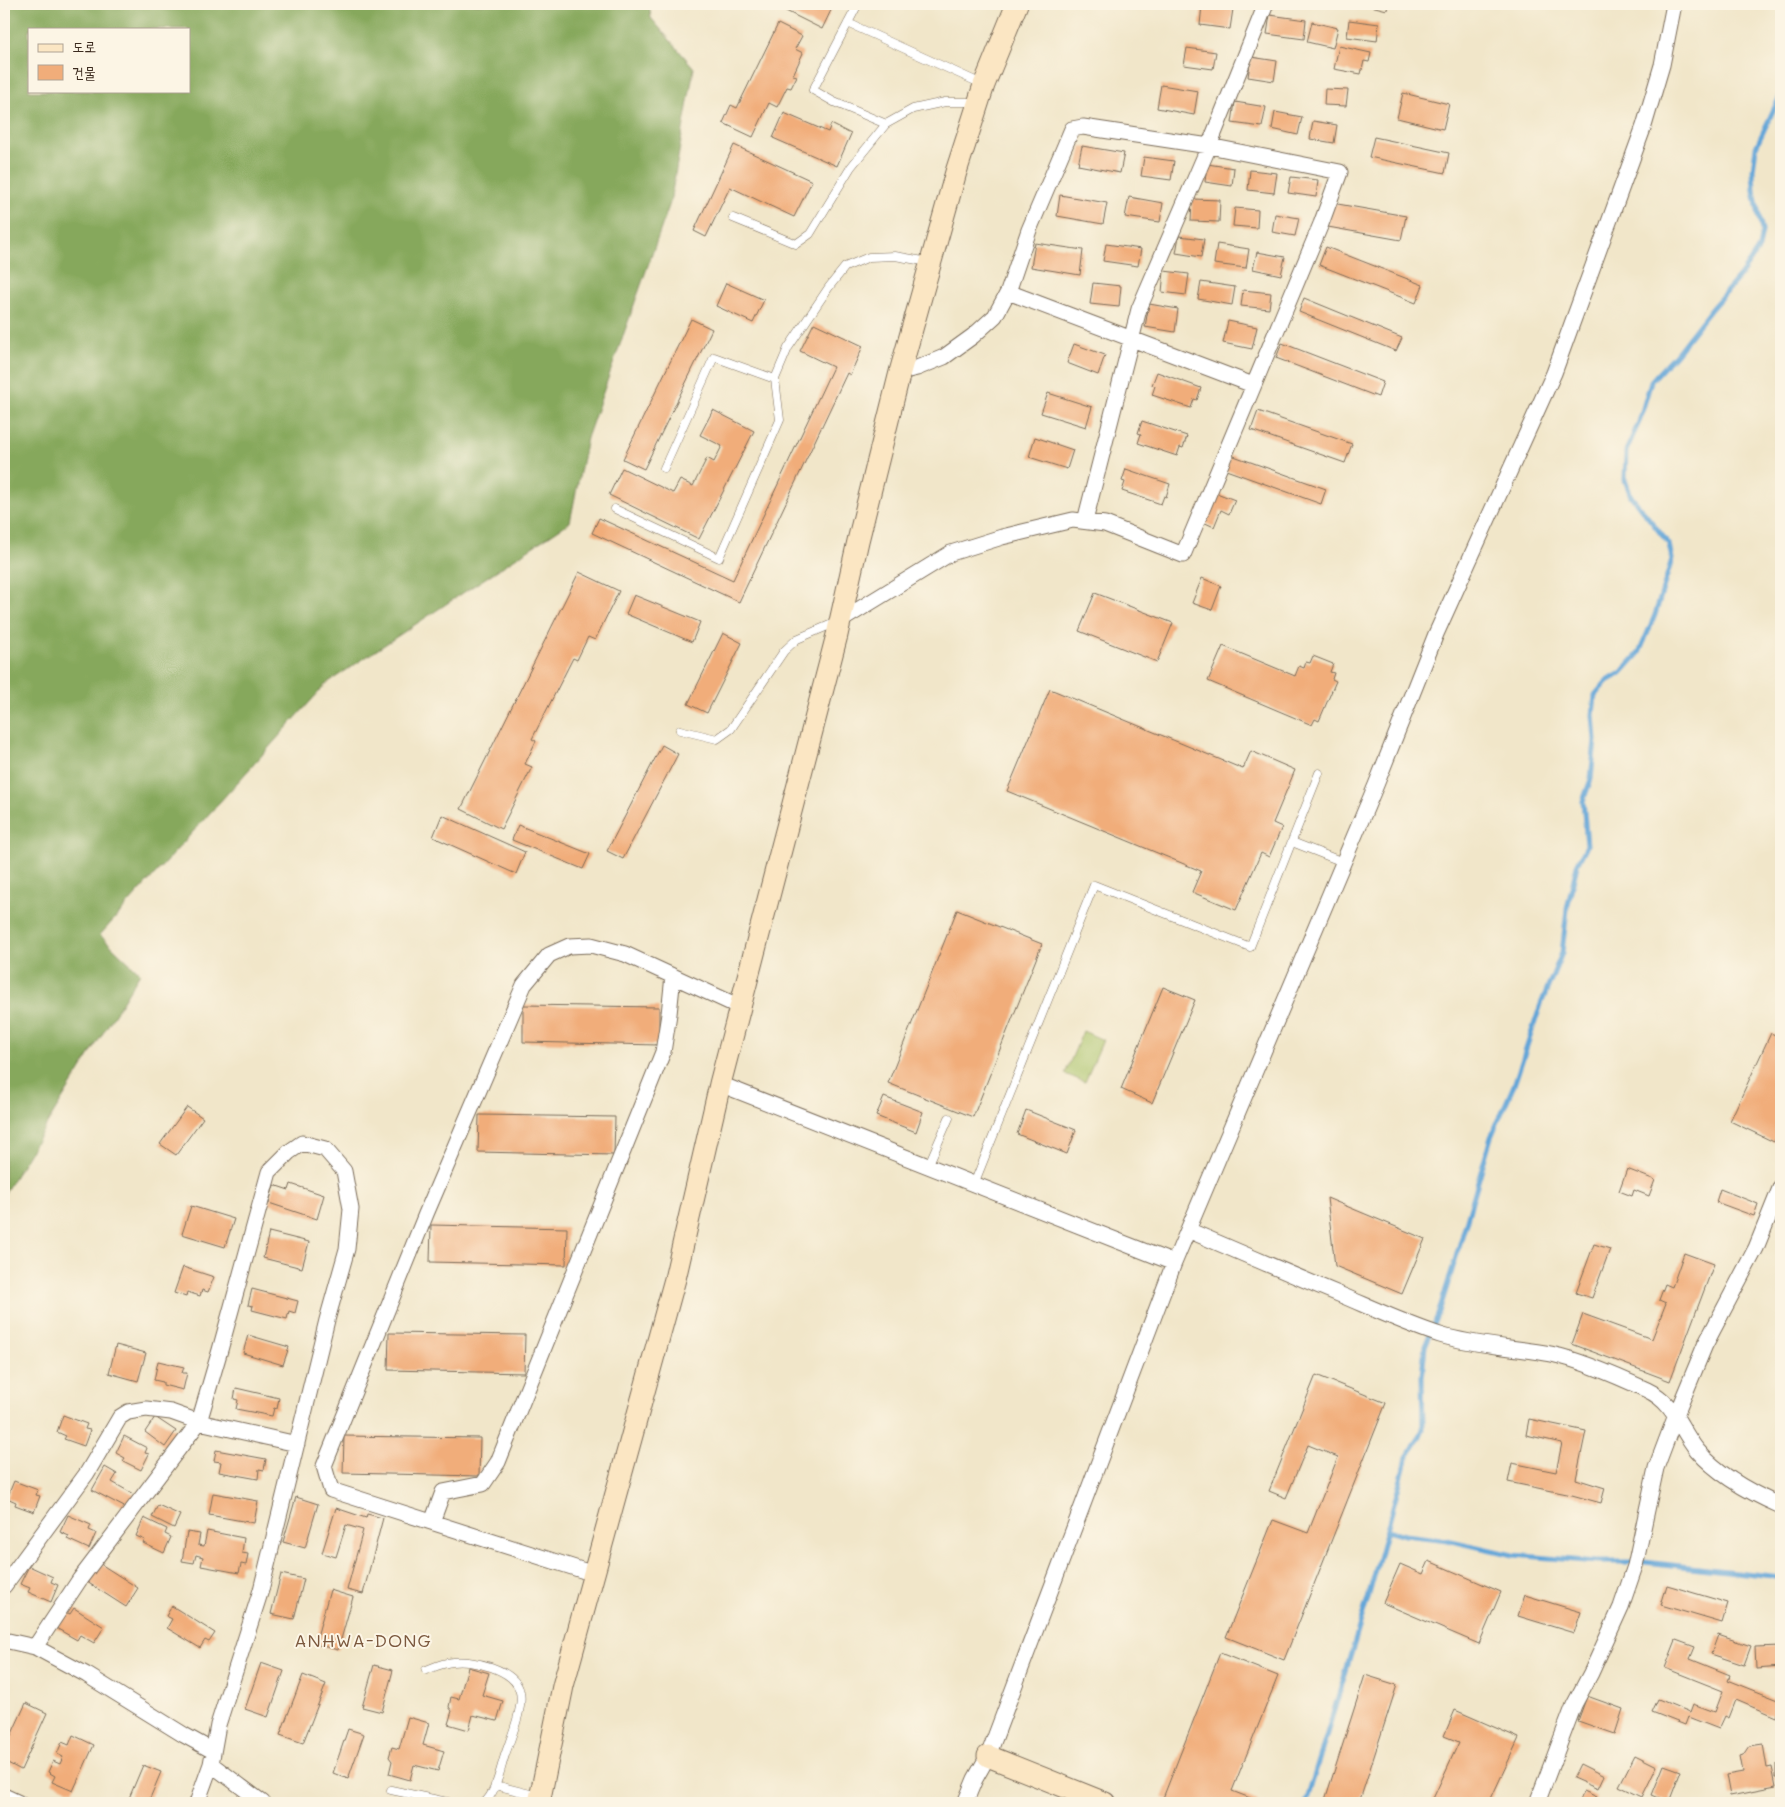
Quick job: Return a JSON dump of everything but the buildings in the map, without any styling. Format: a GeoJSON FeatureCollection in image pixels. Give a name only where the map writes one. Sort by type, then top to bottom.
{"type":"FeatureCollection","features":[{"type":"Feature","properties":{"kind":"street"},"geometry":{"type":"LineString","coordinates":[[540,1800],[563,1686],[675,1279],[720,1084],[840,621],[900,372],[956,172],[981,94],[1017,4]]}},
{"type":"Feature","properties":{"kind":"street"},"geometry":{"type":"LineString","coordinates":[[1085,521],[1139,309],[1209,146],[1266,4]]}},
{"type":"Feature","properties":{"kind":"street"},"geometry":{"type":"LineString","coordinates":[[965,1803],[975,1779],[988,1756],[1174,1263],[1343,862],[1436,634],[1554,373],[1644,126],[1662,65],[1674,4]]}},
{"type":"Feature","properties":{"kind":"street"},"geometry":{"type":"LineString","coordinates":[[840,621],[951,553],[1002,537],[1073,520],[1106,524],[1183,554],[1321,224],[1340,172],[1209,146],[1083,127],[1072,129],[1029,230],[1008,292],[995,316],[974,336],[944,357],[917,368],[900,372]]}},
{"type":"Feature","properties":{"kind":"street"},"geometry":{"type":"LineString","coordinates":[[1008,292],[1253,385]]}},
{"type":"Feature","properties":{"kind":"street"},"geometry":{"type":"LineString","coordinates":[[594,1574],[331,1490],[324,1466],[423,1222],[524,985],[549,955],[569,946],[591,945],[625,954],[740,1007]]}},
{"type":"Feature","properties":{"kind":"street"},"geometry":{"type":"LineString","coordinates":[[432,1522],[443,1492],[483,1484],[498,1462],[663,1052],[673,976]]}},
{"type":"Feature","properties":{"kind":"street"},"geometry":{"type":"LineString","coordinates":[[720,1084],[1174,1263]]}},
{"type":"Feature","properties":{"kind":"street"},"geometry":{"type":"LineString","coordinates":[[34,1647],[80,1579],[199,1422],[269,1172],[289,1152],[302,1143],[325,1149],[344,1171],[351,1209],[347,1249],[327,1320],[261,1590],[218,1725],[212,1757],[196,1803]]}},
{"type":"Feature","properties":{"kind":"street"},"geometry":{"type":"LineString","coordinates":[[1537,1803],[1574,1705],[1591,1673],[1620,1607],[1635,1560],[1656,1468],[1676,1415],[1705,1345],[1756,1248],[1781,1186]]}},
{"type":"Feature","properties":{"kind":"street"},"geometry":{"type":"LineString","coordinates":[[1188,1230],[1442,1336],[1506,1349],[1551,1354],[1574,1360],[1649,1391],[1664,1401],[1676,1415],[1696,1450],[1713,1466],[1751,1493],[1781,1506]]}},
{"type":"Feature","properties":{"kind":"street"},"geometry":{"type":"LineString","coordinates":[[4,1586],[87,1473],[120,1417],[128,1412],[146,1410],[171,1412],[199,1422],[297,1444]]}},
{"type":"Feature","properties":{"kind":"street"},"geometry":{"type":"LineString","coordinates":[[4,1640],[34,1647],[87,1675],[184,1735],[212,1757],[263,1803]]}},
{"type":"Feature","properties":{"kind":"street"},"geometry":{"type":"LineString","coordinates":[[988,1756],[1105,1803]]}},
{"type":"Feature","properties":{"kind":"street"},"geometry":{"type":"LineString","coordinates":[[4,1796],[19,1803]]}},
{"type":"Feature","properties":{"kind":"lane"},"geometry":{"type":"LineString","coordinates":[[858,4],[814,90],[834,102],[886,124]]}},
{"type":"Feature","properties":{"kind":"lane"},"geometry":{"type":"LineString","coordinates":[[848,22],[981,94]]}},
{"type":"Feature","properties":{"kind":"lane"},"geometry":{"type":"LineString","coordinates":[[733,218],[796,244],[810,234],[851,167],[886,124],[913,109],[981,94]]}},
{"type":"Feature","properties":{"kind":"lane"},"geometry":{"type":"LineString","coordinates":[[615,509],[719,558],[780,420],[776,379],[788,348],[829,287],[845,267],[869,257],[895,256],[931,263]]}},
{"type":"Feature","properties":{"kind":"lane"},"geometry":{"type":"LineString","coordinates":[[664,468],[714,357],[776,379]]}},
{"type":"Feature","properties":{"kind":"lane"},"geometry":{"type":"LineString","coordinates":[[680,730],[717,739],[731,729],[784,651],[797,639],[840,621]]}},
{"type":"Feature","properties":{"kind":"lane"},"geometry":{"type":"LineString","coordinates":[[974,1184],[1094,885],[1250,947],[1319,773]]}},
{"type":"Feature","properties":{"kind":"lane"},"geometry":{"type":"LineString","coordinates":[[1292,842],[1343,862]]}},
{"type":"Feature","properties":{"kind":"lane"},"geometry":{"type":"LineString","coordinates":[[928,1166],[949,1118]]}},
{"type":"Feature","properties":{"kind":"lane"},"geometry":{"type":"LineString","coordinates":[[426,1670],[451,1662],[468,1661],[495,1668],[511,1677],[520,1692],[519,1716],[495,1785],[484,1803]]}},
{"type":"Feature","properties":{"kind":"lane"},"geometry":{"type":"LineString","coordinates":[[495,1785],[540,1800]]}},
{"type":"Feature","properties":{"kind":"lane"},"geometry":{"type":"LineString","coordinates":[[391,1790],[452,1803]]}},
{"type":"Feature","properties":{"kind":"green space"},"geometry":{"type":"Polygon","coordinates":[[[4,4],[649,4],[651,18],[694,68],[670,203],[587,438],[570,522],[327,683],[100,935],[140,973],[4,1194],[4,4]]]}},
{"type":"Feature","properties":{"kind":"green space"},"geometry":{"type":"Polygon","coordinates":[[[1083,1031],[1103,1040],[1085,1082],[1065,1074],[1083,1031]]]}},
{"type":"Feature","properties":{"kind":"waterway"},"geometry":{"type":"LineString","coordinates":[[1306,1803],[1368,1598],[1407,1457],[1423,1429],[1422,1375],[1425,1346],[1438,1315],[1491,1137],[1514,1085],[1541,1004],[1562,953],[1567,909],[1577,865],[1587,845],[1583,801],[1591,779],[1595,740],[1593,715],[1595,695],[1607,681],[1621,673],[1639,653],[1655,615],[1672,559],[1669,544],[1631,496],[1625,480],[1626,451],[1639,422],[1651,381],[1676,354],[1740,276],[1759,248],[1762,231],[1754,191],[1753,170],[1756,147],[1781,94]]}},
{"type":"Feature","properties":{"kind":"waterway"},"geometry":{"type":"LineString","coordinates":[[1387,1530],[1405,1535],[1447,1540],[1513,1555],[1598,1562],[1644,1562],[1781,1577]]}},
{"type":"Feature","properties":{"kind":"district","name":"ANHWA-DONG"},"geometry":{"type":"Point","coordinates":[363,1640]}}]}
